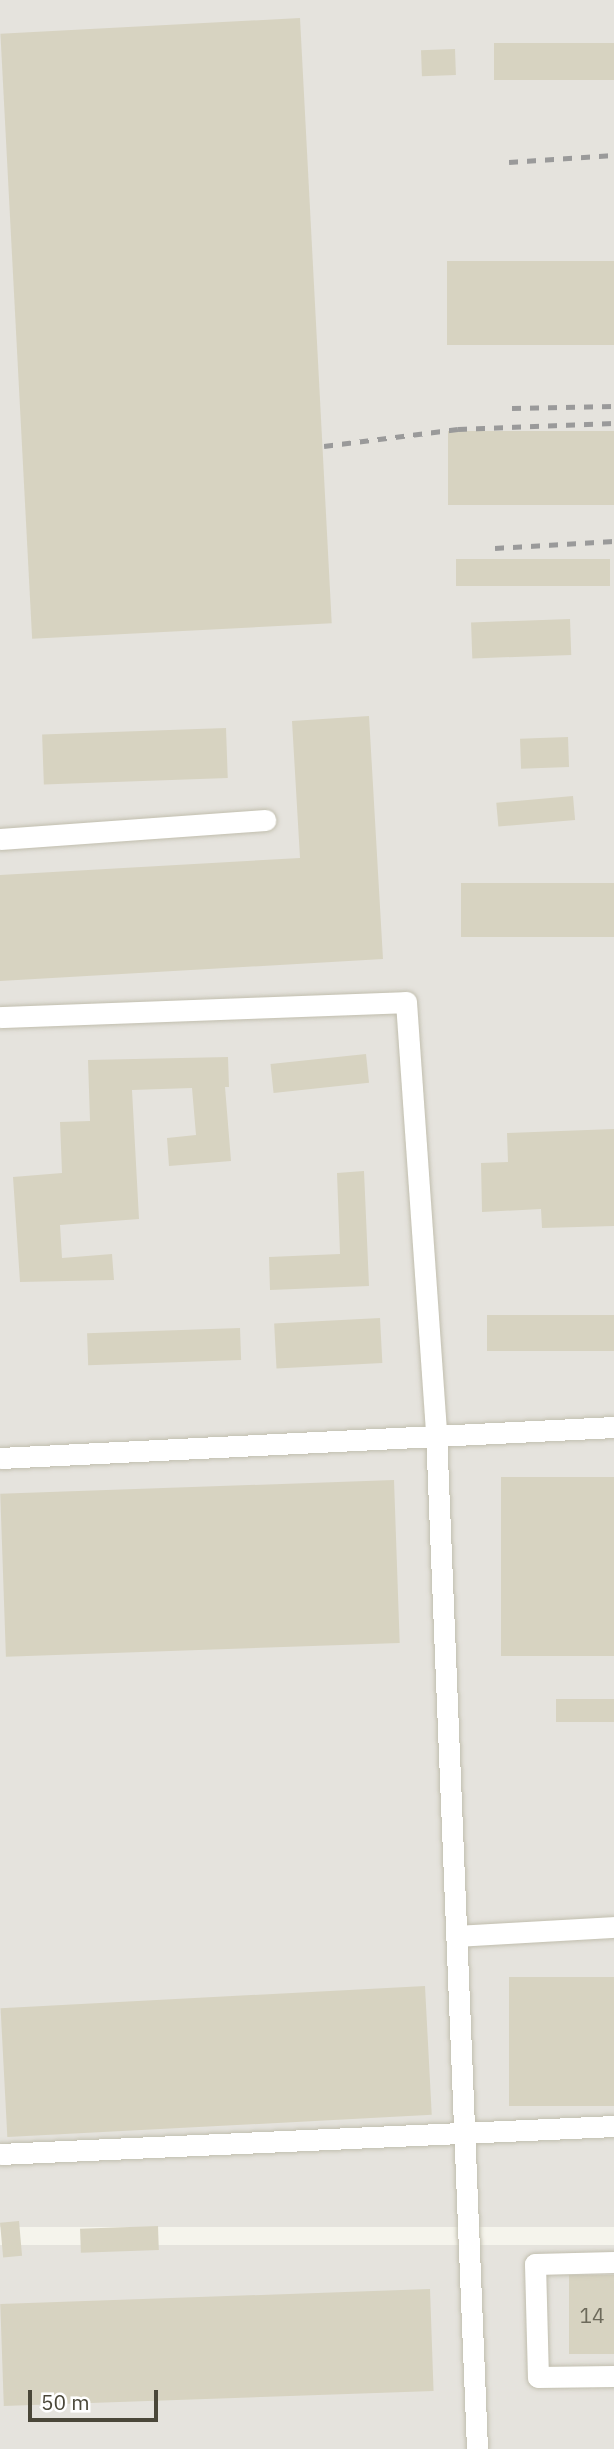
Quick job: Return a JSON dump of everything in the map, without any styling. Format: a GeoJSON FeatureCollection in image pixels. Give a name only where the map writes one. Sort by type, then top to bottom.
{"type":"FeatureCollection","features":[{"type":"Feature","properties":{"kind":"lane"},"geometry":{"type":"LineString","coordinates":[[0,839],[265,820]]}},
{"type":"Feature","properties":{"kind":"lane"},"geometry":{"type":"LineString","coordinates":[[0,1017],[406,1002],[436,1432],[477,2449]]}},
{"type":"Feature","properties":{"kind":"lane"},"geometry":{"type":"LineString","coordinates":[[0,1458],[436,1432],[614,1426]]}},
{"type":"Feature","properties":{"kind":"lane"},"geometry":{"type":"LineString","coordinates":[[457,1936],[614,1927]]}},
{"type":"Feature","properties":{"kind":"lane"},"geometry":{"type":"LineString","coordinates":[[0,2154],[614,2126]]}},
{"type":"Feature","properties":{"kind":"lane"},"geometry":{"type":"LineString","coordinates":[[614,2262],[535,2264],[538,2377],[614,2376]]}},
{"type":"Feature","properties":{"kind":"shaded area"},"geometry":{"type":"Polygon","coordinates":[[[0,0],[614,0],[614,2227],[0,2227],[0,0]]]}},
{"type":"Feature","properties":{"kind":"shaded area"},"geometry":{"type":"Polygon","coordinates":[[[0,2245],[614,2245],[614,2449],[0,2449],[0,2245]]]}},
{"type":"Feature","properties":{"kind":"building"},"geometry":{"type":"Polygon","coordinates":[[[300,18],[332,623],[32,639],[0,34],[300,18]]]}},
{"type":"Feature","properties":{"kind":"building"},"geometry":{"type":"Polygon","coordinates":[[[494,43],[614,43],[614,80],[494,80],[494,43]]]}},
{"type":"Feature","properties":{"kind":"building"},"geometry":{"type":"Polygon","coordinates":[[[455,49],[456,75],[422,76],[421,50],[455,49]]]}},
{"type":"Feature","properties":{"kind":"building"},"geometry":{"type":"Polygon","coordinates":[[[447,261],[614,261],[614,345],[447,345],[447,261]]]}},
{"type":"Feature","properties":{"kind":"building"},"geometry":{"type":"Polygon","coordinates":[[[448,431],[614,431],[614,505],[448,505],[448,431]]]}},
{"type":"Feature","properties":{"kind":"building"},"geometry":{"type":"Polygon","coordinates":[[[456,559],[610,559],[610,586],[456,586],[456,559]]]}},
{"type":"Feature","properties":{"kind":"building"},"geometry":{"type":"Polygon","coordinates":[[[570,619],[571,655],[472,658],[471,622],[570,619]]]}},
{"type":"Feature","properties":{"kind":"building"},"geometry":{"type":"Polygon","coordinates":[[[369,716],[383,959],[0,981],[0,875],[300,858],[292,721],[369,716]]]}},
{"type":"Feature","properties":{"kind":"building"},"geometry":{"type":"Polygon","coordinates":[[[226,728],[228,778],[44,784],[42,734],[226,728]]]}},
{"type":"Feature","properties":{"kind":"building"},"geometry":{"type":"Polygon","coordinates":[[[568,737],[569,767],[521,769],[520,739],[568,737]]]}},
{"type":"Feature","properties":{"kind":"building"},"geometry":{"type":"Polygon","coordinates":[[[573,796],[575,820],[498,827],[496,803],[573,796]]]}},
{"type":"Feature","properties":{"kind":"building"},"geometry":{"type":"Polygon","coordinates":[[[461,883],[614,883],[614,937],[461,937],[461,883]]]}},
{"type":"Feature","properties":{"kind":"building"},"geometry":{"type":"Polygon","coordinates":[[[366,1054],[369,1083],[274,1093],[271,1064],[366,1054]]]}},
{"type":"Feature","properties":{"kind":"building"},"geometry":{"type":"Polygon","coordinates":[[[228,1057],[229,1087],[225,1087],[231,1161],[169,1166],[167,1138],[196,1135],[192,1088],[132,1090],[139,1219],[60,1225],[62,1258],[112,1254],[114,1280],[20,1282],[13,1177],[62,1173],[60,1122],[90,1121],[88,1060],[228,1057]]]}},
{"type":"Feature","properties":{"kind":"building"},"geometry":{"type":"Polygon","coordinates":[[[614,1129],[614,1226],[542,1228],[541,1209],[482,1212],[481,1163],[508,1162],[507,1133],[614,1129]]]}},
{"type":"Feature","properties":{"kind":"building"},"geometry":{"type":"Polygon","coordinates":[[[364,1171],[369,1286],[270,1290],[269,1257],[340,1254],[337,1173],[364,1171]]]}},
{"type":"Feature","properties":{"kind":"building"},"geometry":{"type":"Polygon","coordinates":[[[487,1315],[614,1315],[614,1351],[487,1351],[487,1315]]]}},
{"type":"Feature","properties":{"kind":"building"},"geometry":{"type":"Polygon","coordinates":[[[380,1318],[382,1363],[277,1368],[274,1324],[380,1318]]]}},
{"type":"Feature","properties":{"kind":"building"},"geometry":{"type":"Polygon","coordinates":[[[240,1328],[241,1360],[88,1365],[87,1333],[240,1328]]]}},
{"type":"Feature","properties":{"kind":"building"},"geometry":{"type":"Polygon","coordinates":[[[501,1477],[614,1477],[614,1656],[501,1656],[501,1477]]]}},
{"type":"Feature","properties":{"kind":"building"},"geometry":{"type":"Polygon","coordinates":[[[394,1480],[400,1643],[6,1657],[0,1494],[394,1480]]]}},
{"type":"Feature","properties":{"kind":"building"},"geometry":{"type":"Polygon","coordinates":[[[556,1699],[614,1699],[614,1722],[556,1722],[556,1699]]]}},
{"type":"Feature","properties":{"kind":"building"},"geometry":{"type":"Polygon","coordinates":[[[509,1977],[614,1977],[614,2106],[509,2106],[509,1977]]]}},
{"type":"Feature","properties":{"kind":"building"},"geometry":{"type":"Polygon","coordinates":[[[425,1986],[432,2115],[7,2137],[1,2008],[425,1986]]]}},
{"type":"Feature","properties":{"kind":"building"},"geometry":{"type":"Polygon","coordinates":[[[19,2221],[22,2256],[3,2258],[0,2223],[19,2221]]]}},
{"type":"Feature","properties":{"kind":"building"},"geometry":{"type":"Polygon","coordinates":[[[158,2226],[159,2250],[81,2253],[80,2229],[158,2226]]]}},
{"type":"Feature","properties":{"kind":"building"},"geometry":{"type":"Polygon","coordinates":[[[569,2275],[614,2275],[614,2354],[569,2354],[569,2275]]]}},
{"type":"Feature","properties":{"kind":"building"},"geometry":{"type":"Polygon","coordinates":[[[430,2289],[434,2391],[4,2406],[0,2304],[430,2289]]]}},
{"type":"Feature","properties":{"kind":"railway"},"geometry":{"type":"LineString","coordinates":[[509,162],[614,155]]}},
{"type":"Feature","properties":{"kind":"railway"},"geometry":{"type":"LineString","coordinates":[[512,408],[614,406]]}},
{"type":"Feature","properties":{"kind":"railway"},"geometry":{"type":"LineString","coordinates":[[324,446],[458,429],[614,423]]}},
{"type":"Feature","properties":{"kind":"railway"},"geometry":{"type":"LineString","coordinates":[[495,548],[614,541]]}}]}
